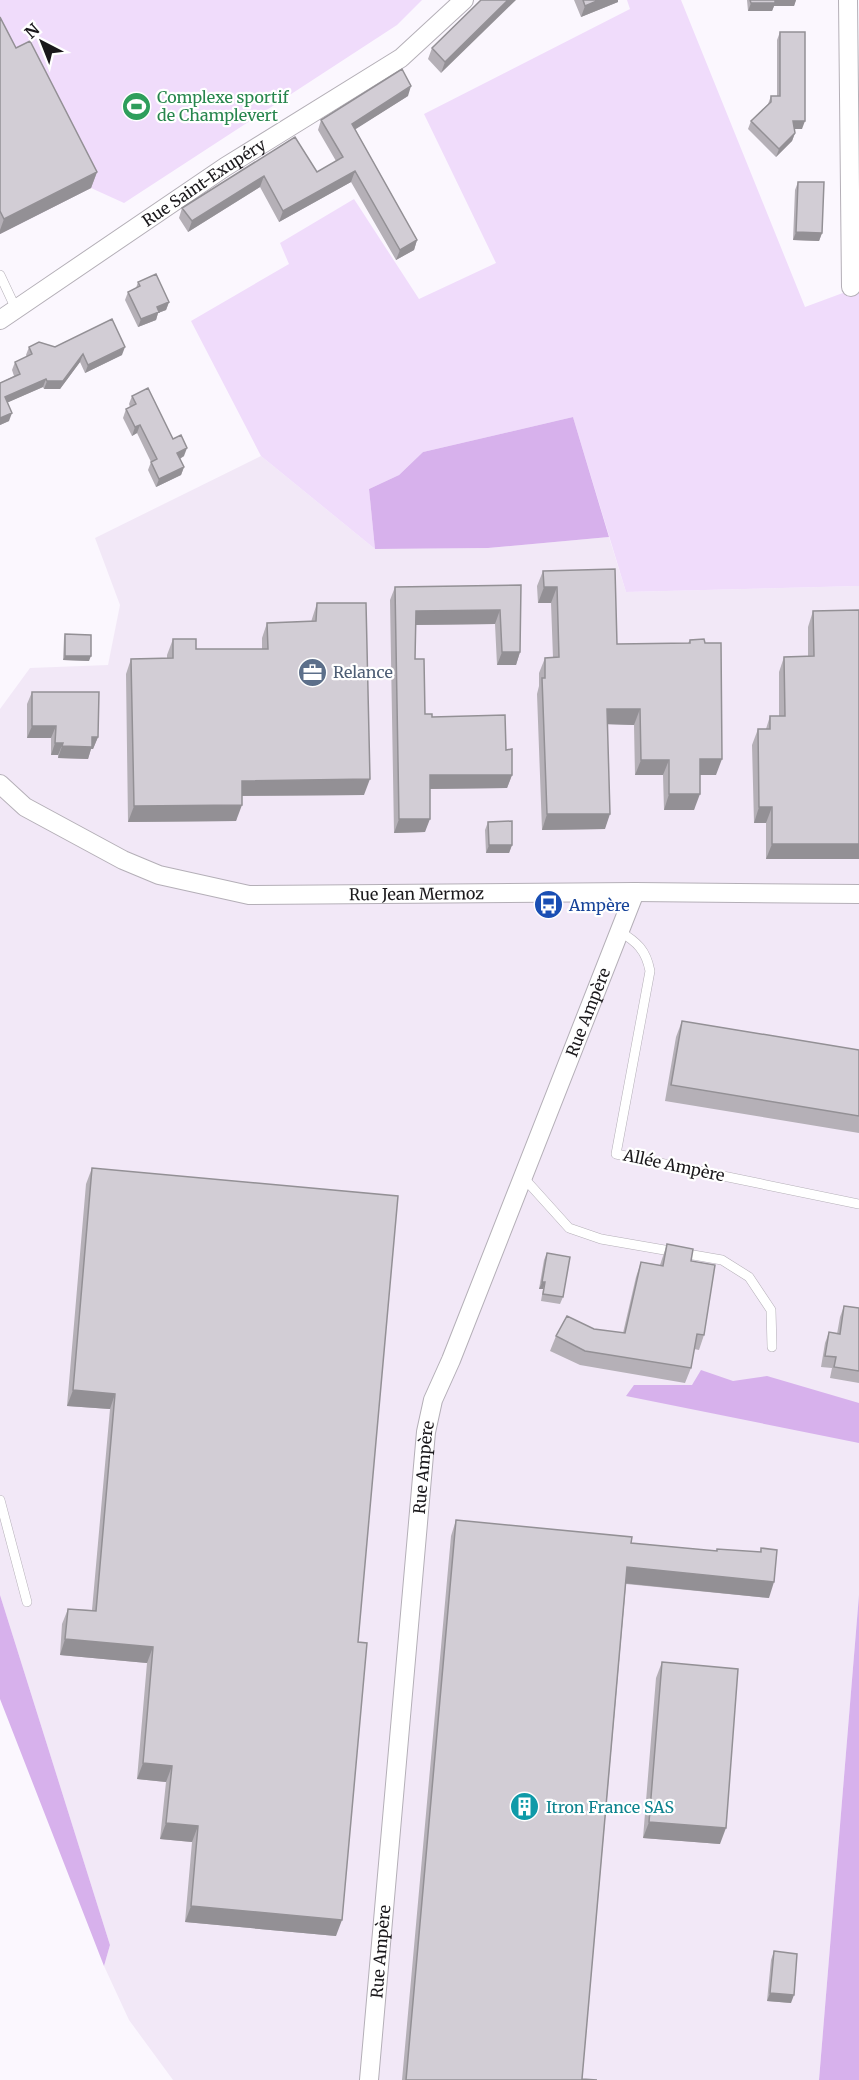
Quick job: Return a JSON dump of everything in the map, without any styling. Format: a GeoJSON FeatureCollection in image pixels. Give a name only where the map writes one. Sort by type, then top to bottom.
{"type":"FeatureCollection","features":[{"type":"Feature","properties":{"kind":"street","name":"Rue Saint-Exupéry"},"geometry":{"type":"LineString","coordinates":[[0,320],[225,167],[401,58],[464,0]]}},
{"type":"Feature","properties":{"kind":"street"},"geometry":{"type":"LineString","coordinates":[[848,0],[851,288]]}},
{"type":"Feature","properties":{"kind":"street","name":"Rue Jean Mermoz"},"geometry":{"type":"LineString","coordinates":[[0,784],[25,807],[123,860],[159,875],[249,894],[635,892],[859,894]]}},
{"type":"Feature","properties":{"kind":"street","name":"Rue Ampère"},"geometry":{"type":"LineString","coordinates":[[369,2080],[426,1432],[433,1401],[635,892]]}},
{"type":"Feature","properties":{"kind":"lane"},"geometry":{"type":"LineString","coordinates":[[0,275],[16,309]]}},
{"type":"Feature","properties":{"kind":"lane","name":"Allée Ampère"},"geometry":{"type":"LineString","coordinates":[[620,931],[637,942],[647,955],[651,971],[616,1154],[859,1204]]}},
{"type":"Feature","properties":{"kind":"lane"},"geometry":{"type":"LineString","coordinates":[[523,1177],[568,1228],[601,1239],[722,1260],[748,1277],[771,1310],[772,1347]]}},
{"type":"Feature","properties":{"kind":"lane"},"geometry":{"type":"LineString","coordinates":[[0,1500],[27,1602]]}},
{"type":"Feature","properties":{"kind":"shaded area","name":"Complexe sportif de Champlevert"},"geometry":{"type":"Polygon","coordinates":[[[0,0],[422,0],[397,25],[124,203],[91,188],[0,234],[0,0]]]}},
{"type":"Feature","properties":{"kind":"shaded area"},"geometry":{"type":"Polygon","coordinates":[[[627,0],[681,0],[805,307],[859,287],[859,586],[626,592],[573,417],[423,452],[399,475],[369,489],[375,549],[261,456],[191,321],[289,264],[280,243],[354,199],[419,299],[496,263],[424,114],[630,9],[627,0]]]}},
{"type":"Feature","properties":{"kind":"shaded area"},"geometry":{"type":"Polygon","coordinates":[[[573,417],[609,537],[488,548],[375,549],[369,489],[399,475],[423,452],[573,417]]]}},
{"type":"Feature","properties":{"kind":"shaded area"},"geometry":{"type":"Polygon","coordinates":[[[261,456],[375,549],[488,548],[609,537],[626,592],[859,586],[859,1595],[819,2080],[173,2080],[129,2020],[104,1966],[110,1945],[0,1595],[0,709],[30,668],[108,665],[120,605],[95,538],[261,456]]]}},
{"type":"Feature","properties":{"kind":"shaded area"},"geometry":{"type":"Polygon","coordinates":[[[701,1370],[733,1381],[767,1376],[859,1403],[859,1443],[626,1396],[634,1385],[692,1385],[701,1370]]]}},
{"type":"Feature","properties":{"kind":"shaded area"},"geometry":{"type":"Polygon","coordinates":[[[0,1595],[110,1945],[104,1966],[0,1699],[0,1595]]]}},
{"type":"Feature","properties":{"kind":"shaded area"},"geometry":{"type":"Polygon","coordinates":[[[859,1595],[859,2080],[819,2080],[859,1595]]]}},
{"type":"Feature","properties":{"kind":"building"},"geometry":{"type":"Polygon","coordinates":[[[481,0],[508,0],[445,62],[432,48],[481,0]]]}},
{"type":"Feature","properties":{"kind":"building"},"geometry":{"type":"Polygon","coordinates":[[[583,0],[599,0],[585,6],[583,0]]]}},
{"type":"Feature","properties":{"kind":"building"},"geometry":{"type":"Polygon","coordinates":[[[750,0],[775,0],[775,3],[751,3],[750,0]]]}},
{"type":"Feature","properties":{"kind":"building"},"geometry":{"type":"Polygon","coordinates":[[[0,17],[16,48],[30,41],[97,172],[4,219],[0,211],[0,17]]]}},
{"type":"Feature","properties":{"kind":"building"},"geometry":{"type":"Polygon","coordinates":[[[780,32],[805,32],[805,121],[793,121],[795,133],[779,149],[751,121],[771,102],[771,96],[780,96],[780,32]]]}},
{"type":"Feature","properties":{"kind":"building"},"geometry":{"type":"Polygon","coordinates":[[[402,69],[411,86],[352,124],[417,240],[400,250],[355,171],[283,211],[264,176],[192,221],[182,208],[295,137],[317,172],[343,157],[321,120],[402,69]]]}},
{"type":"Feature","properties":{"kind":"building"},"geometry":{"type":"Polygon","coordinates":[[[798,182],[824,182],[822,233],[796,232],[798,182]]]}},
{"type":"Feature","properties":{"kind":"building"},"geometry":{"type":"Polygon","coordinates":[[[156,274],[169,302],[157,307],[159,312],[141,319],[128,292],[140,286],[138,282],[156,274]]]}},
{"type":"Feature","properties":{"kind":"building"},"geometry":{"type":"Polygon","coordinates":[[[112,319],[125,347],[88,365],[83,354],[63,381],[47,381],[46,379],[5,397],[12,413],[0,418],[0,383],[20,374],[15,362],[32,354],[29,347],[39,342],[55,347],[112,319]]]}},
{"type":"Feature","properties":{"kind":"building"},"geometry":{"type":"Polygon","coordinates":[[[148,388],[173,439],[181,435],[187,448],[177,453],[184,467],[159,479],[151,462],[157,459],[140,425],[135,427],[126,409],[136,404],[132,396],[148,388]]]}},
{"type":"Feature","properties":{"kind":"building"},"geometry":{"type":"Polygon","coordinates":[[[615,569],[617,644],[690,643],[690,640],[704,639],[705,643],[721,643],[722,759],[700,759],[700,794],[669,794],[669,760],[641,760],[640,709],[607,709],[610,814],[547,814],[542,678],[545,678],[545,658],[559,657],[557,587],[544,587],[543,571],[615,569]]]}},
{"type":"Feature","properties":{"kind":"building"},"geometry":{"type":"Polygon","coordinates":[[[521,585],[520,652],[502,652],[500,610],[416,611],[415,659],[424,659],[425,714],[432,714],[432,717],[505,715],[506,750],[512,749],[512,775],[430,775],[430,819],[399,819],[395,587],[521,585]]]}},
{"type":"Feature","properties":{"kind":"building"},"geometry":{"type":"Polygon","coordinates":[[[317,603],[366,603],[370,779],[242,781],[242,805],[134,806],[131,659],[173,658],[173,639],[196,639],[196,649],[268,649],[267,623],[316,621],[317,603]]]}},
{"type":"Feature","properties":{"kind":"building"},"geometry":{"type":"Polygon","coordinates":[[[859,610],[859,844],[772,844],[772,807],[759,807],[758,729],[770,729],[770,716],[785,716],[784,657],[814,656],[813,611],[859,610]]]}},
{"type":"Feature","properties":{"kind":"building"},"geometry":{"type":"Polygon","coordinates":[[[65,634],[91,635],[91,656],[65,656],[65,634]]]}},
{"type":"Feature","properties":{"kind":"building"},"geometry":{"type":"Polygon","coordinates":[[[32,692],[99,692],[98,737],[92,737],[92,747],[62,746],[63,743],[55,743],[56,726],[32,726],[32,692]]]}},
{"type":"Feature","properties":{"kind":"building"},"geometry":{"type":"Polygon","coordinates":[[[512,821],[512,845],[489,845],[488,822],[512,821]]]}},
{"type":"Feature","properties":{"kind":"building"},"geometry":{"type":"Polygon","coordinates":[[[682,1021],[859,1050],[859,1116],[671,1085],[682,1021]]]}},
{"type":"Feature","properties":{"kind":"building"},"geometry":{"type":"Polygon","coordinates":[[[92,1168],[398,1196],[358,1642],[367,1643],[342,1920],[191,1906],[198,1826],[166,1823],[172,1766],[143,1763],[153,1647],[65,1639],[68,1609],[96,1611],[115,1394],[73,1390],[92,1168]]]}},
{"type":"Feature","properties":{"kind":"building"},"geometry":{"type":"Polygon","coordinates":[[[667,1244],[693,1249],[691,1261],[715,1265],[704,1335],[697,1334],[691,1368],[585,1351],[556,1336],[567,1316],[594,1329],[625,1333],[641,1262],[663,1266],[667,1244]]]}},
{"type":"Feature","properties":{"kind":"building"},"geometry":{"type":"Polygon","coordinates":[[[547,1253],[570,1257],[563,1297],[543,1294],[545,1282],[542,1282],[547,1253]]]}},
{"type":"Feature","properties":{"kind":"building"},"geometry":{"type":"Polygon","coordinates":[[[844,1306],[859,1308],[859,1371],[834,1367],[836,1357],[825,1356],[829,1332],[840,1334],[844,1306]]]}},
{"type":"Feature","properties":{"kind":"building","name":"Itron France SAS"},"geometry":{"type":"Polygon","coordinates":[[[456,1520],[632,1537],[631,1543],[717,1551],[717,1549],[761,1552],[761,1548],[777,1550],[774,1582],[627,1567],[582,2079],[597,2080],[406,2080],[456,1520]]]}},
{"type":"Feature","properties":{"kind":"building"},"geometry":{"type":"Polygon","coordinates":[[[662,1662],[738,1669],[726,1828],[649,1822],[662,1662]]]}},
{"type":"Feature","properties":{"kind":"building"},"geometry":{"type":"Polygon","coordinates":[[[774,1951],[797,1954],[794,1995],[770,1993],[774,1951]]]}},
{"type":"Feature","properties":{"kind":"place","name":"Complexe sportif de Champlevert"},"geometry":{"type":"Point","coordinates":[136,106]}},
{"type":"Feature","properties":{"kind":"place","name":"Relance"},"geometry":{"type":"Point","coordinates":[312,672]}},
{"type":"Feature","properties":{"kind":"place","name":"Ampère"},"geometry":{"type":"Point","coordinates":[548,905]}},
{"type":"Feature","properties":{"kind":"place","name":"Itron France SAS"},"geometry":{"type":"Point","coordinates":[525,1807]}}]}
